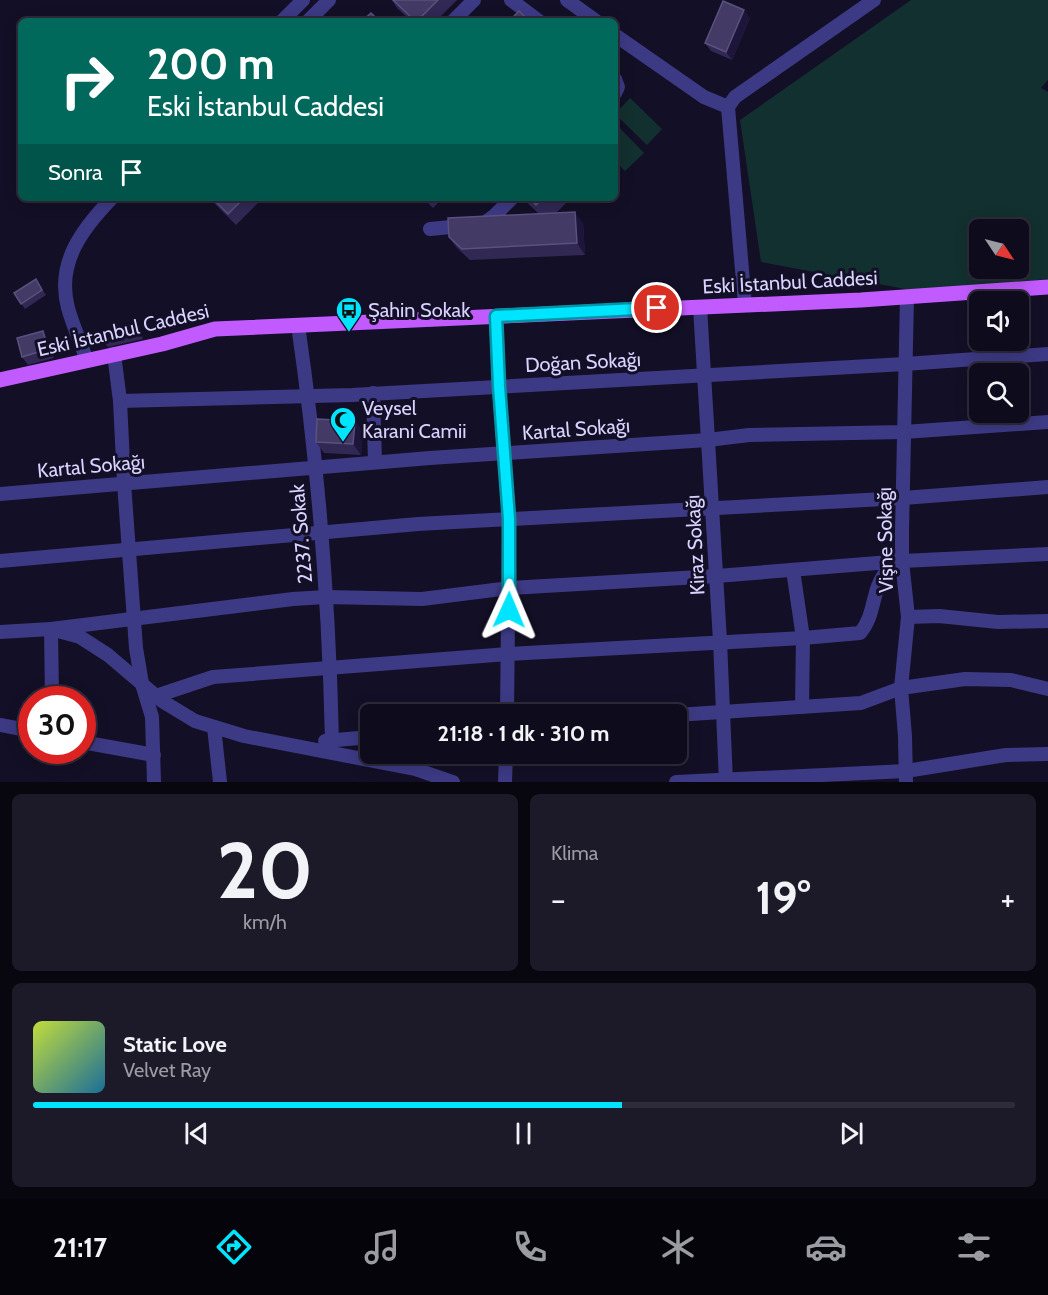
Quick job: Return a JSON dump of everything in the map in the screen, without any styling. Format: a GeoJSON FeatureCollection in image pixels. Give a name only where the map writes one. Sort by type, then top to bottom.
{"type":"FeatureCollection","features":[{"type":"Feature","properties":{"kind":"main road","name":"Eski İstanbul Caddesi"},"geometry":{"type":"LineString","coordinates":[[0,380],[162,344],[214,329],[907,297],[1048,287]]}},
{"type":"Feature","properties":{"kind":"street"},"geometry":{"type":"LineString","coordinates":[[285,18],[303,0]]}},
{"type":"Feature","properties":{"kind":"street"},"geometry":{"type":"LineString","coordinates":[[311,18],[329,0]]}},
{"type":"Feature","properties":{"kind":"street"},"geometry":{"type":"LineString","coordinates":[[456,18],[474,0]]}},
{"type":"Feature","properties":{"kind":"street"},"geometry":{"type":"LineString","coordinates":[[511,0],[535,18]]}},
{"type":"Feature","properties":{"kind":"street"},"geometry":{"type":"LineString","coordinates":[[567,0],[592,18]]}},
{"type":"Feature","properties":{"kind":"street"},"geometry":{"type":"LineString","coordinates":[[745,305],[728,107],[735,98],[874,0]]}},
{"type":"Feature","properties":{"kind":"street"},"geometry":{"type":"LineString","coordinates":[[618,37],[704,97],[728,107]]}},
{"type":"Feature","properties":{"kind":"street"},"geometry":{"type":"LineString","coordinates":[[87,361],[68,308],[65,281],[75,242],[88,222],[109,201]]}},
{"type":"Feature","properties":{"kind":"street"},"geometry":{"type":"LineString","coordinates":[[430,229],[483,224],[509,201]]}},
{"type":"Feature","properties":{"kind":"street","name":"Vişne Sokağı"},"geometry":{"type":"LineString","coordinates":[[906,777],[901,688],[908,617],[902,561],[907,297]]}},
{"type":"Feature","properties":{"kind":"street","name":"Kiraz Sokağı"},"geometry":{"type":"LineString","coordinates":[[700,307],[717,576],[726,780]]}},
{"type":"Feature","properties":{"kind":"street"},"geometry":{"type":"LineString","coordinates":[[496,316],[509,519],[507,704]]}},
{"type":"Feature","properties":{"kind":"street","name":"2237. Sokak"},"geometry":{"type":"LineString","coordinates":[[298,325],[308,396],[321,533],[331,667],[332,741]]}},
{"type":"Feature","properties":{"kind":"street"},"geometry":{"type":"LineString","coordinates":[[114,354],[120,401],[134,618],[142,684],[152,717],[154,782]]}},
{"type":"Feature","properties":{"kind":"street","name":"Doğan Sokağı"},"geometry":{"type":"LineString","coordinates":[[120,401],[373,393],[1048,354]]}},
{"type":"Feature","properties":{"kind":"street"},"geometry":{"type":"LineString","coordinates":[[373,393],[375,462]]}},
{"type":"Feature","properties":{"kind":"street","name":"Kartal Sokağı"},"geometry":{"type":"LineString","coordinates":[[0,494],[375,462],[708,440],[749,435],[904,432],[1048,422]]}},
{"type":"Feature","properties":{"kind":"street"},"geometry":{"type":"LineString","coordinates":[[0,561],[418,524],[903,498],[1048,487]]}},
{"type":"Feature","properties":{"kind":"street"},"geometry":{"type":"LineString","coordinates":[[0,632],[51,629],[293,599],[422,598],[510,588],[717,576],[902,561],[1048,554]]}},
{"type":"Feature","properties":{"kind":"street"},"geometry":{"type":"LineString","coordinates":[[156,696],[213,677],[508,654],[860,633],[868,623],[877,590],[887,571],[902,561]]}},
{"type":"Feature","properties":{"kind":"street"},"geometry":{"type":"LineString","coordinates":[[793,570],[803,638],[802,707]]}},
{"type":"Feature","properties":{"kind":"street"},"geometry":{"type":"LineString","coordinates":[[908,617],[939,616],[998,621],[1048,621]]}},
{"type":"Feature","properties":{"kind":"street"},"geometry":{"type":"LineString","coordinates":[[51,629],[80,637],[108,655],[156,696],[195,721],[244,736],[415,769],[453,782]]}},
{"type":"Feature","properties":{"kind":"street"},"geometry":{"type":"LineString","coordinates":[[51,629],[52,686]]}},
{"type":"Feature","properties":{"kind":"street"},"geometry":{"type":"LineString","coordinates":[[687,715],[861,703],[901,688],[965,678],[1011,680],[1048,689]]}},
{"type":"Feature","properties":{"kind":"street"},"geometry":{"type":"LineString","coordinates":[[0,725],[18,728]]}},
{"type":"Feature","properties":{"kind":"street"},"geometry":{"type":"LineString","coordinates":[[214,727],[220,782]]}},
{"type":"Feature","properties":{"kind":"street"},"geometry":{"type":"LineString","coordinates":[[290,745],[360,738]]}},
{"type":"Feature","properties":{"kind":"street"},"geometry":{"type":"LineString","coordinates":[[96,745],[154,755]]}},
{"type":"Feature","properties":{"kind":"street"},"geometry":{"type":"LineString","coordinates":[[676,782],[906,777],[1006,755],[1048,754]]}},
{"type":"Feature","properties":{"kind":"street"},"geometry":{"type":"LineString","coordinates":[[505,782],[506,764]]}},
{"type":"Feature","properties":{"kind":"green space"},"geometry":{"type":"Polygon","coordinates":[[[911,0],[1048,0],[1048,80],[1041,88],[1048,92],[1048,279],[916,291],[761,262],[740,120],[911,0]]]}},
{"type":"Feature","properties":{"kind":"green space"},"geometry":{"type":"Polygon","coordinates":[[[630,98],[662,129],[647,145],[618,117],[618,111],[630,98]]]}},
{"type":"Feature","properties":{"kind":"green space"},"geometry":{"type":"Polygon","coordinates":[[[618,126],[644,153],[625,171],[618,164],[618,126]]]}},
{"type":"Feature","properties":{"kind":"building"},"geometry":{"type":"Polygon","coordinates":[[[393,0],[438,0],[420,18],[412,18],[393,0]]]}},
{"type":"Feature","properties":{"kind":"building"},"geometry":{"type":"Polygon","coordinates":[[[723,1],[744,10],[726,52],[705,43],[723,1]]]}},
{"type":"Feature","properties":{"kind":"building"},"geometry":{"type":"Polygon","coordinates":[[[519,11],[526,18],[512,18],[519,11]]]}},
{"type":"Feature","properties":{"kind":"building"},"geometry":{"type":"Polygon","coordinates":[[[371,13],[376,18],[365,18],[371,13]]]}},
{"type":"Feature","properties":{"kind":"building"},"geometry":{"type":"Polygon","coordinates":[[[215,201],[241,201],[228,214],[215,201]]]}},
{"type":"Feature","properties":{"kind":"building"},"geometry":{"type":"Polygon","coordinates":[[[575,212],[577,243],[462,249],[449,237],[448,218],[575,212]]]}},
{"type":"Feature","properties":{"kind":"building"},"geometry":{"type":"Polygon","coordinates":[[[36,279],[42,290],[21,304],[14,293],[36,279]]]}},
{"type":"Feature","properties":{"kind":"building"},"geometry":{"type":"Polygon","coordinates":[[[137,324],[139,333],[104,342],[102,333],[137,324]]]}},
{"type":"Feature","properties":{"kind":"building"},"geometry":{"type":"Polygon","coordinates":[[[43,331],[48,349],[22,357],[17,338],[43,331]]]}},
{"type":"Feature","properties":{"kind":"building"},"geometry":{"type":"Polygon","coordinates":[[[317,419],[355,421],[353,444],[316,442],[317,419]]]}},
{"type":"Feature","properties":{"kind":"place","name":"Şahin Sokak"},"geometry":{"type":"Point","coordinates":[349,333]}},
{"type":"Feature","properties":{"kind":"place","name":"Veysel Karani Camii"},"geometry":{"type":"Point","coordinates":[343,443]}},
{"type":"Feature","properties":{"kind":"route"},"geometry":{"type":"LineString","coordinates":[[509,610],[509,519],[496,316],[657,308]]}}]}
